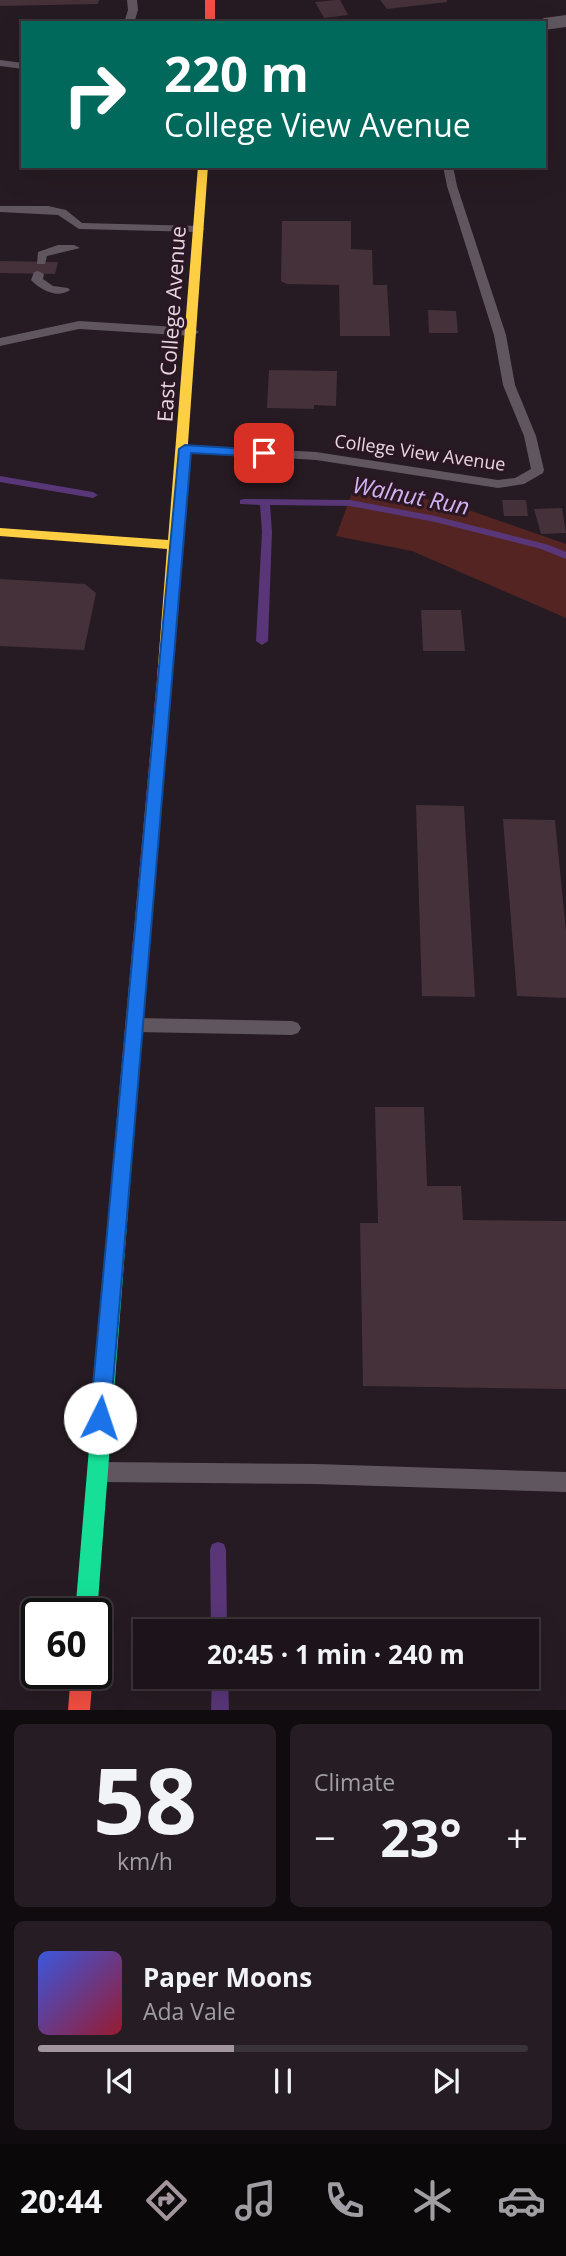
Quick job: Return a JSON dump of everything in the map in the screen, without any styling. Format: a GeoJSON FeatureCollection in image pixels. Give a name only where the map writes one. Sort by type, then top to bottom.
{"type":"FeatureCollection","features":[{"type":"Feature","properties":{"kind":"main road"},"geometry":{"type":"LineString","coordinates":[[210,0],[210,21]]}},
{"type":"Feature","properties":{"kind":"main road","name":"East College Avenue"},"geometry":{"type":"LineString","coordinates":[[87,1598],[112,1256],[185,449],[203,168]]}},
{"type":"Feature","properties":{"kind":"main road"},"geometry":{"type":"LineString","coordinates":[[0,533],[176,545]]}},
{"type":"Feature","properties":{"kind":"main road"},"geometry":{"type":"LineString","coordinates":[[79,1710],[81,1689]]}},
{"type":"Feature","properties":{"kind":"street"},"geometry":{"type":"LineString","coordinates":[[546,24],[566,21]]}},
{"type":"Feature","properties":{"kind":"lane"},"geometry":{"type":"LineString","coordinates":[[130,21],[133,10],[132,0]]}},
{"type":"Feature","properties":{"kind":"lane"},"geometry":{"type":"LineString","coordinates":[[0,63],[21,66]]}},
{"type":"Feature","properties":{"kind":"lane","name":"College View Avenue"},"geometry":{"type":"LineString","coordinates":[[185,449],[316,456],[498,484],[515,484],[538,470],[530,436],[509,385],[500,335],[452,187],[448,168]]}},
{"type":"Feature","properties":{"kind":"lane"},"geometry":{"type":"LineString","coordinates":[[0,209],[48,209],[61,212],[79,226],[200,229]]}},
{"type":"Feature","properties":{"kind":"lane"},"geometry":{"type":"LineString","coordinates":[[64,290],[42,286],[37,280],[42,254],[49,250],[74,248]]}},
{"type":"Feature","properties":{"kind":"lane"},"geometry":{"type":"LineString","coordinates":[[0,342],[79,325],[193,332]]}},
{"type":"Feature","properties":{"kind":"lane"},"geometry":{"type":"LineString","coordinates":[[135,1025],[292,1028]]}},
{"type":"Feature","properties":{"kind":"lane"},"geometry":{"type":"LineString","coordinates":[[96,1472],[316,1474],[566,1482]]}},
{"type":"Feature","properties":{"kind":"shaded area"},"geometry":{"type":"Polygon","coordinates":[[[355,485],[451,504],[566,544],[566,618],[412,551],[336,536],[355,485]]]}},
{"type":"Feature","properties":{"kind":"building"},"geometry":{"type":"Polygon","coordinates":[[[0,0],[99,0],[98,4],[0,6],[0,0]]]}},
{"type":"Feature","properties":{"kind":"building"},"geometry":{"type":"Polygon","coordinates":[[[340,0],[348,15],[324,18],[315,2],[340,0]]]}},
{"type":"Feature","properties":{"kind":"building"},"geometry":{"type":"Polygon","coordinates":[[[380,0],[447,0],[447,2],[387,9],[380,0]]]}},
{"type":"Feature","properties":{"kind":"building"},"geometry":{"type":"Polygon","coordinates":[[[282,221],[351,221],[351,249],[372,250],[373,285],[387,285],[390,336],[340,336],[339,285],[287,284],[281,281],[282,221]]]}},
{"type":"Feature","properties":{"kind":"building"},"geometry":{"type":"Polygon","coordinates":[[[0,261],[58,262],[55,274],[0,273],[0,261]]]}},
{"type":"Feature","properties":{"kind":"building"},"geometry":{"type":"Polygon","coordinates":[[[428,310],[456,311],[458,333],[429,333],[428,310]]]}},
{"type":"Feature","properties":{"kind":"building"},"geometry":{"type":"Polygon","coordinates":[[[269,370],[337,371],[336,406],[314,405],[314,409],[267,408],[269,370]]]}},
{"type":"Feature","properties":{"kind":"building"},"geometry":{"type":"Polygon","coordinates":[[[502,500],[526,500],[528,516],[504,516],[502,500]]]}},
{"type":"Feature","properties":{"kind":"building"},"geometry":{"type":"Polygon","coordinates":[[[562,508],[566,533],[541,534],[534,509],[562,508]]]}},
{"type":"Feature","properties":{"kind":"building"},"geometry":{"type":"Polygon","coordinates":[[[0,579],[85,584],[96,593],[84,650],[0,646],[0,579]]]}},
{"type":"Feature","properties":{"kind":"building"},"geometry":{"type":"Polygon","coordinates":[[[421,610],[461,610],[465,651],[423,651],[421,610]]]}},
{"type":"Feature","properties":{"kind":"building"},"geometry":{"type":"Polygon","coordinates":[[[416,805],[464,806],[475,997],[422,996],[416,805]]]}},
{"type":"Feature","properties":{"kind":"building"},"geometry":{"type":"Polygon","coordinates":[[[503,819],[555,820],[566,931],[566,998],[517,996],[503,819]]]}},
{"type":"Feature","properties":{"kind":"building"},"geometry":{"type":"Polygon","coordinates":[[[375,1107],[424,1107],[427,1186],[461,1186],[463,1220],[566,1221],[566,1389],[363,1386],[360,1223],[378,1223],[375,1107]]]}},
{"type":"Feature","properties":{"kind":"waterway"},"geometry":{"type":"LineString","coordinates":[[0,479],[93,495]]}},
{"type":"Feature","properties":{"kind":"waterway","name":"Walnut Run"},"geometry":{"type":"LineString","coordinates":[[244,502],[265,502]]}},
{"type":"Feature","properties":{"kind":"waterway"},"geometry":{"type":"LineString","coordinates":[[262,641],[267,532],[265,502]]}},
{"type":"Feature","properties":{"kind":"waterway","name":"Walnut Run"},"geometry":{"type":"LineString","coordinates":[[265,502],[350,503],[435,519],[545,547],[566,556]]}},
{"type":"Feature","properties":{"kind":"waterway"},"geometry":{"type":"LineString","coordinates":[[218,1550],[219,1619]]}},
{"type":"Feature","properties":{"kind":"waterway"},"geometry":{"type":"LineString","coordinates":[[220,1689],[220,1710]]}},
{"type":"Feature","properties":{"kind":"traffic: fast"},"geometry":{"type":"LineString","coordinates":[[87,1598],[127,1106]]}},
{"type":"Feature","properties":{"kind":"traffic: slow"},"geometry":{"type":"LineString","coordinates":[[164,679],[203,168]]}},
{"type":"Feature","properties":{"kind":"traffic: slow"},"geometry":{"type":"LineString","coordinates":[[0,532],[176,545]]}},
{"type":"Feature","properties":{"kind":"traffic: jam"},"geometry":{"type":"LineString","coordinates":[[210,0],[210,21]]}},
{"type":"Feature","properties":{"kind":"traffic: jam"},"geometry":{"type":"LineString","coordinates":[[127,1106],[164,679]]}},
{"type":"Feature","properties":{"kind":"traffic: jam"},"geometry":{"type":"LineString","coordinates":[[79,1710],[81,1689]]}},
{"type":"Feature","properties":{"kind":"route"},"geometry":{"type":"LineString","coordinates":[[100,1418],[112,1256],[185,449],[264,453]]}}]}
